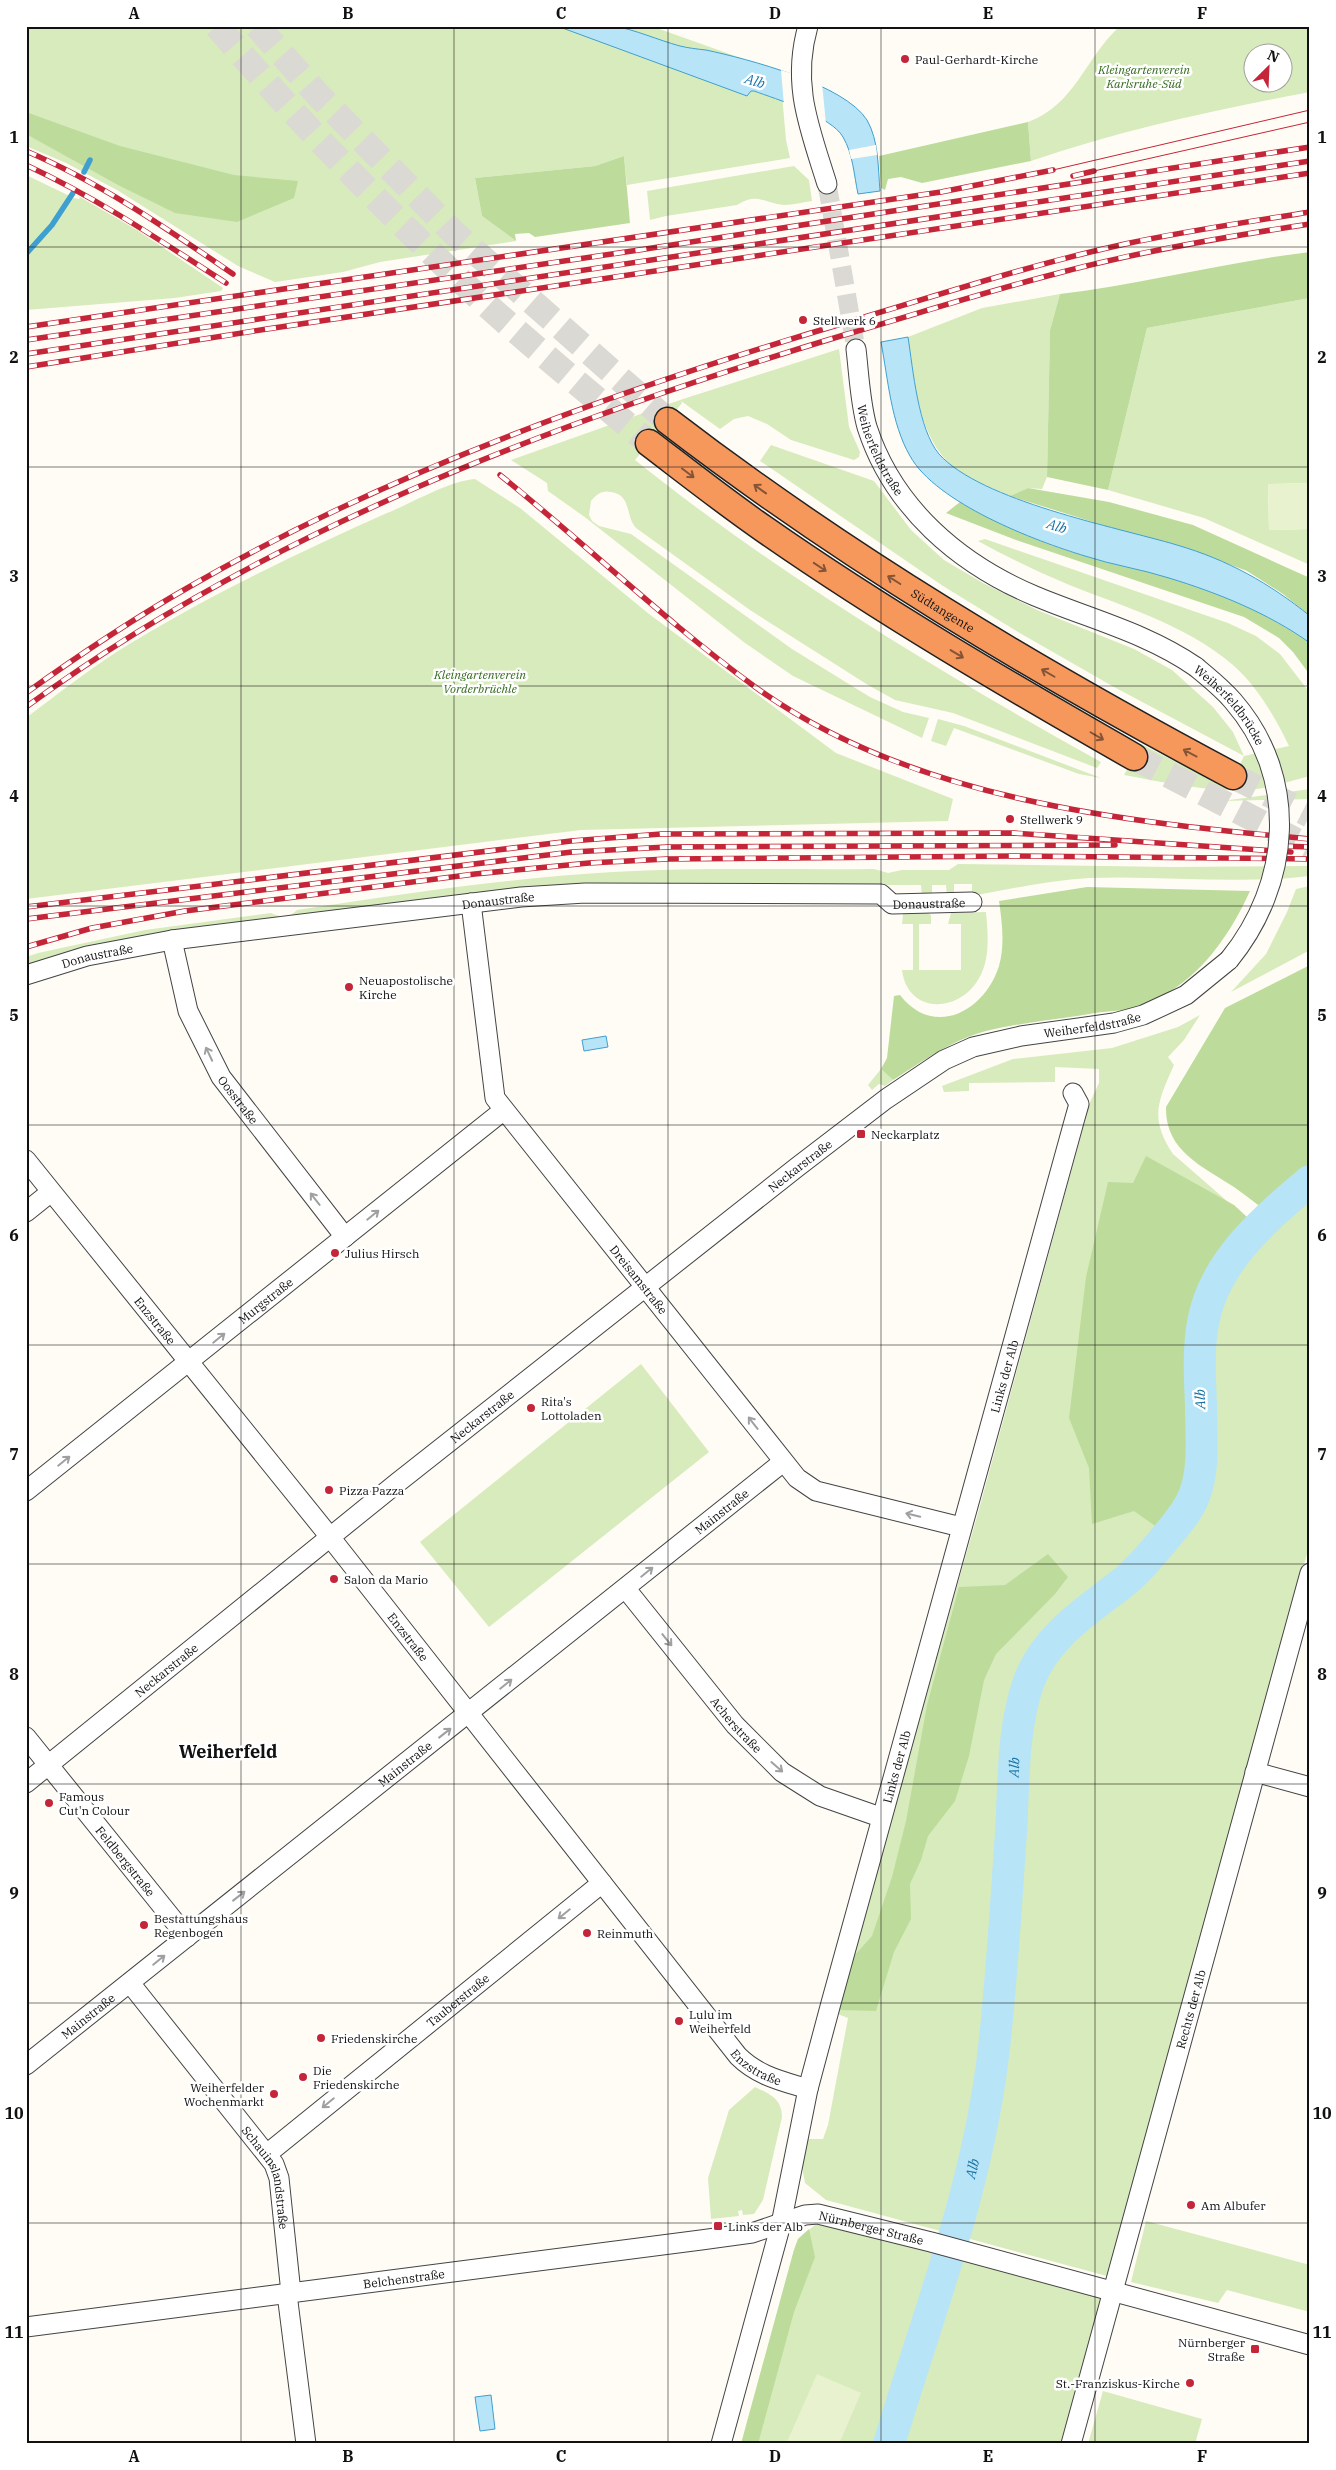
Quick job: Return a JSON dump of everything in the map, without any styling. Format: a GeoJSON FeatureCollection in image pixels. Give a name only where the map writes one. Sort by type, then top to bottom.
{"type":"FeatureCollection","features":[{"type":"Feature","properties":{"kind":"highway","name":"Südtangente"},"geometry":{"type":"LineString","coordinates":[[668,421],[793,513],[924,599],[1092,699],[1233,776]]}},
{"type":"Feature","properties":{"kind":"highway"},"geometry":{"type":"LineString","coordinates":[[649,443],[763,528],[880,606],[1012,688],[1134,757]]}},
{"type":"Feature","properties":{"kind":"street"},"geometry":{"type":"LineString","coordinates":[[808,26],[803,46],[801,74],[805,115],[827,184]]}},
{"type":"Feature","properties":{"kind":"street","name":"Weiherfeldstraße"},"geometry":{"type":"LineString","coordinates":[[856,348],[867,426],[881,460],[908,503],[938,537]]}},
{"type":"Feature","properties":{"kind":"street","name":"Weiherfeldbrücke"},"geometry":{"type":"LineString","coordinates":[[938,537],[977,566],[1006,582],[1035,596],[1140,635],[1181,656],[1234,701],[1256,733],[1270,766],[1280,812],[1279,848],[1270,890],[1256,922],[1229,960]]}},
{"type":"Feature","properties":{"kind":"street","name":"Donaustraße"},"geometry":{"type":"LineString","coordinates":[[26,975],[87,956],[172,940],[471,903],[585,893],[881,894],[892,904],[972,902]]}},
{"type":"Feature","properties":{"kind":"street","name":"Dreisamstraße"},"geometry":{"type":"LineString","coordinates":[[471,903],[495,1098],[504,1110],[797,1478],[816,1491],[961,1527]]}},
{"type":"Feature","properties":{"kind":"street","name":"Oosstraße"},"geometry":{"type":"LineString","coordinates":[[172,940],[188,1011],[221,1078],[345,1238]]}},
{"type":"Feature","properties":{"kind":"street","name":"Weiherfeldstraße"},"geometry":{"type":"LineString","coordinates":[[944,1060],[973,1047],[993,1042],[1114,1022],[1143,1015],[1186,995],[1229,960]]}},
{"type":"Feature","properties":{"kind":"street","name":"Neckarstraße"},"geometry":{"type":"LineString","coordinates":[[26,1784],[330,1537],[646,1286],[796,1168],[886,1100],[944,1060]]}},
{"type":"Feature","properties":{"kind":"street","name":"Links der Alb"},"geometry":{"type":"LineString","coordinates":[[721,2444],[781,2224],[808,2089],[880,1817],[1079,1104],[1073,1093]]}},
{"type":"Feature","properties":{"kind":"street","name":"Murgstraße"},"geometry":{"type":"LineString","coordinates":[[26,1491],[504,1110]]}},
{"type":"Feature","properties":{"kind":"street","name":"Enzstraße"},"geometry":{"type":"LineString","coordinates":[[26,1160],[330,1537],[745,2063],[769,2078],[808,2089]]}},
{"type":"Feature","properties":{"kind":"street"},"geometry":{"type":"LineString","coordinates":[[26,1212],[51,1192]]}},
{"type":"Feature","properties":{"kind":"street","name":"Mainstraße"},"geometry":{"type":"LineString","coordinates":[[26,2065],[626,1589],[783,1462]]}},
{"type":"Feature","properties":{"kind":"street","name":"Rechts der Alb"},"geometry":{"type":"LineString","coordinates":[[1071,2444],[1310,1573]]}},
{"type":"Feature","properties":{"kind":"street","name":"Acherstraße"},"geometry":{"type":"LineString","coordinates":[[626,1589],[734,1725],[776,1767],[796,1782],[820,1796],[880,1817]]}},
{"type":"Feature","properties":{"kind":"street","name":"Feldbergstraße"},"geometry":{"type":"LineString","coordinates":[[26,1737],[187,1937]]}},
{"type":"Feature","properties":{"kind":"street"},"geometry":{"type":"LineString","coordinates":[[1256,1772],[1310,1787]]}},
{"type":"Feature","properties":{"kind":"street","name":"Tauberstraße"},"geometry":{"type":"LineString","coordinates":[[266,2154],[602,1883]]}},
{"type":"Feature","properties":{"kind":"street","name":"Schauinslandstraße"},"geometry":{"type":"LineString","coordinates":[[130,1983],[274,2164],[278,2178],[306,2444]]}},
{"type":"Feature","properties":{"kind":"street","name":"Nürnberger Straße"},"geometry":{"type":"LineString","coordinates":[[781,2224],[818,2214],[931,2242],[1310,2345]]}},
{"type":"Feature","properties":{"kind":"street","name":"Belchenstraße"},"geometry":{"type":"LineString","coordinates":[[26,2327],[701,2240],[752,2233],[781,2224]]}},
{"type":"Feature","properties":{"kind":"green space"},"geometry":{"type":"Polygon","coordinates":[[[26,26],[651,26],[780,72],[786,140],[790,158],[627,185],[624,156],[595,166],[475,178],[482,216],[516,241],[380,262],[343,272],[275,282],[238,266],[117,190],[66,163],[26,146],[26,26]]]}},
{"type":"Feature","properties":{"kind":"green space","name":"Kleingartenverein Karlsruhe-Süd"},"geometry":{"type":"Polygon","coordinates":[[[1120,26],[1310,26],[1310,92],[1169,122],[1031,161],[1028,122],[1044,114],[1069,93],[1097,52],[1120,26]]]}},
{"type":"Feature","properties":{"kind":"green space"},"geometry":{"type":"Polygon","coordinates":[[[26,112],[120,146],[234,175],[298,181],[294,198],[237,222],[175,213],[118,185],[26,134],[26,112]]]}},
{"type":"Feature","properties":{"kind":"green space"},"geometry":{"type":"Polygon","coordinates":[[[1028,122],[1031,161],[922,183],[901,177],[888,179],[885,190],[881,188],[879,156],[1028,122]]]}},
{"type":"Feature","properties":{"kind":"green space"},"geometry":{"type":"Polygon","coordinates":[[[624,156],[630,223],[535,237],[529,233],[515,234],[516,241],[482,216],[475,178],[595,166],[624,156]]]}},
{"type":"Feature","properties":{"kind":"green space"},"geometry":{"type":"Polygon","coordinates":[[[794,166],[809,180],[812,201],[784,205],[760,199],[750,199],[737,205],[650,220],[647,191],[794,166]]]}},
{"type":"Feature","properties":{"kind":"green space"},"geometry":{"type":"Polygon","coordinates":[[[26,175],[74,198],[79,199],[80,197],[137,230],[223,288],[221,291],[175,298],[26,310],[26,175]]]}},
{"type":"Feature","properties":{"kind":"green space"},"geometry":{"type":"Polygon","coordinates":[[[1310,252],[1310,298],[1147,328],[1108,490],[1047,477],[1050,330],[1060,294],[1123,285],[1247,261],[1310,252]]]}},
{"type":"Feature","properties":{"kind":"green space"},"geometry":{"type":"Polygon","coordinates":[[[1060,294],[1050,330],[1047,477],[1042,489],[1028,488],[1010,496],[964,475],[949,463],[937,448],[928,432],[917,395],[908,337],[982,308],[1060,294]]]}},
{"type":"Feature","properties":{"kind":"green space"},"geometry":{"type":"Polygon","coordinates":[[[1310,298],[1310,483],[1268,484],[1269,530],[1310,529],[1310,565],[1204,518],[1108,490],[1147,328],[1310,298]]]}},
{"type":"Feature","properties":{"kind":"green space"},"geometry":{"type":"Polygon","coordinates":[[[839,349],[849,427],[860,452],[859,457],[854,460],[791,440],[767,424],[748,416],[734,419],[720,429],[681,401],[682,403],[635,460],[690,503],[803,583],[980,693],[1101,762],[1097,768],[953,713],[895,700],[750,610],[636,528],[630,518],[625,502],[618,494],[602,492],[591,501],[589,515],[592,521],[599,526],[631,534],[792,649],[870,697],[903,712],[929,718],[922,738],[793,676],[745,643],[586,518],[548,491],[547,483],[511,460],[680,400],[839,349]]]}},
{"type":"Feature","properties":{"kind":"green space"},"geometry":{"type":"Polygon","coordinates":[[[771,445],[874,481],[911,530],[944,560],[983,583],[1037,610],[1134,649],[1172,670],[1213,707],[1233,732],[1244,756],[1114,687],[943,586],[760,461],[771,445]]]}},
{"type":"Feature","properties":{"kind":"green space","name":"Kleingartenverein Vorderbrüchle"},"geometry":{"type":"Polygon","coordinates":[[[475,479],[520,508],[649,614],[836,753],[953,799],[948,821],[581,830],[26,899],[26,718],[118,651],[216,595],[318,544],[431,493],[454,484],[475,479]]]}},
{"type":"Feature","properties":{"kind":"green space"},"geometry":{"type":"Polygon","coordinates":[[[1310,483],[1310,529],[1269,530],[1268,484],[1310,483]]]}},
{"type":"Feature","properties":{"kind":"green space"},"geometry":{"type":"Polygon","coordinates":[[[1028,488],[1109,502],[1193,525],[1310,578],[1310,616],[1283,594],[1247,571],[1178,545],[1134,535],[1010,496],[1028,488]]]}},
{"type":"Feature","properties":{"kind":"green space"},"geometry":{"type":"Polygon","coordinates":[[[960,502],[1005,526],[1053,546],[1188,584],[1260,613],[1310,643],[1310,675],[1293,652],[1279,638],[1244,617],[1016,540],[946,513],[960,502]]]}},
{"type":"Feature","properties":{"kind":"green space"},"geometry":{"type":"Polygon","coordinates":[[[985,539],[1228,623],[1256,636],[1280,654],[1310,693],[1310,776],[1259,789],[1227,790],[1183,786],[1124,775],[1141,744],[1228,789],[1244,756],[1289,746],[1265,702],[1250,682],[1233,665],[1195,638],[1174,627],[1055,579],[978,541],[985,539]]]}},
{"type":"Feature","properties":{"kind":"green space"},"geometry":{"type":"Polygon","coordinates":[[[938,719],[964,726],[1101,778],[1079,774],[954,728],[946,746],[931,741],[938,719]]]}},
{"type":"Feature","properties":{"kind":"green space"},"geometry":{"type":"Polygon","coordinates":[[[1310,789],[1310,799],[1222,801],[1310,789]]]}},
{"type":"Feature","properties":{"kind":"green space"},"geometry":{"type":"Polygon","coordinates":[[[958,864],[1172,867],[1310,866],[1310,876],[1255,880],[1089,878],[1045,883],[972,896],[972,884],[954,884],[954,898],[947,898],[946,885],[932,885],[932,899],[922,899],[921,885],[605,885],[26,967],[26,957],[38,953],[145,930],[271,913],[285,916],[291,915],[297,910],[495,882],[613,872],[678,870],[874,869],[888,873],[902,870],[949,870],[958,864]]]}},
{"type":"Feature","properties":{"kind":"green space"},"geometry":{"type":"Polygon","coordinates":[[[1310,886],[1310,950],[1231,992],[1266,954],[1296,889],[1310,886]]]}},
{"type":"Feature","properties":{"kind":"green space"},"geometry":{"type":"Polygon","coordinates":[[[1087,887],[1250,891],[1230,928],[1206,961],[1191,976],[1157,999],[1127,1009],[990,1030],[952,1044],[893,1080],[881,1069],[887,1058],[894,996],[900,995],[913,1008],[928,1015],[943,1017],[957,1014],[970,1007],[982,996],[992,982],[999,966],[1002,950],[1002,925],[999,901],[1087,887]]]}},
{"type":"Feature","properties":{"kind":"green space"},"geometry":{"type":"Polygon","coordinates":[[[986,912],[988,939],[986,958],[981,975],[976,983],[967,993],[956,1000],[944,1004],[922,1001],[913,994],[906,984],[902,970],[913,970],[913,924],[902,924],[903,914],[927,913],[931,915],[931,924],[919,924],[919,970],[961,970],[961,924],[948,924],[951,913],[986,912]]]}},
{"type":"Feature","properties":{"kind":"green space"},"geometry":{"type":"Polygon","coordinates":[[[1310,965],[1310,1181],[1271,1215],[1239,1190],[1188,1156],[1172,1135],[1167,1122],[1166,1107],[1225,1008],[1310,965]]]}},
{"type":"Feature","properties":{"kind":"green space"},"geometry":{"type":"Polygon","coordinates":[[[1200,1015],[1184,1040],[1168,1057],[1174,1065],[1160,1099],[1158,1110],[1161,1130],[1173,1154],[1258,1228],[1285,1201],[1310,1181],[1310,1543],[1107,2276],[826,2200],[805,2183],[802,2167],[808,2139],[823,2139],[828,2125],[848,2018],[835,2013],[978,1513],[1090,1102],[1099,1083],[1099,1069],[1055,1067],[1055,1082],[969,1083],[969,1091],[944,1092],[942,1086],[1013,1059],[1112,1048],[1178,1027],[1200,1015]]]}},
{"type":"Feature","properties":{"kind":"green space"},"geometry":{"type":"Polygon","coordinates":[[[881,1069],[893,1080],[885,1086],[879,1084],[872,1090],[868,1085],[881,1069]]]}},
{"type":"Feature","properties":{"kind":"green space"},"geometry":{"type":"Polygon","coordinates":[[[1146,1156],[1234,1205],[1259,1228],[1238,1250],[1223,1272],[1213,1294],[1206,1317],[1202,1341],[1201,1366],[1200,1475],[1196,1490],[1189,1504],[1168,1535],[1134,1511],[1092,1524],[1089,1468],[1069,1418],[1086,1277],[1108,1182],[1133,1183],[1146,1156]]]}},
{"type":"Feature","properties":{"kind":"green space"},"geometry":{"type":"Polygon","coordinates":[[[641,1364],[709,1452],[489,1627],[420,1542],[641,1364]]]}},
{"type":"Feature","properties":{"kind":"green space"},"geometry":{"type":"Polygon","coordinates":[[[1048,1554],[1068,1577],[1055,1594],[996,1654],[984,1680],[969,1756],[955,1801],[928,1836],[921,1860],[910,1884],[911,1919],[894,1952],[876,2011],[838,2010],[853,1957],[872,1936],[892,1877],[906,1821],[927,1705],[959,1587],[1005,1585],[1048,1554]]]}},
{"type":"Feature","properties":{"kind":"green space"},"geometry":{"type":"Polygon","coordinates":[[[755,2087],[777,2101],[782,2117],[763,2200],[754,2214],[743,2215],[742,2210],[738,2211],[739,2216],[711,2219],[708,2178],[729,2110],[755,2087]]]}},
{"type":"Feature","properties":{"kind":"green space"},"geometry":{"type":"Polygon","coordinates":[[[1146,2221],[1310,2265],[1310,2312],[1227,2290],[1218,2303],[1131,2282],[1146,2221]]]}},
{"type":"Feature","properties":{"kind":"green space"},"geometry":{"type":"Polygon","coordinates":[[[815,2225],[827,2225],[1103,2298],[1062,2444],[741,2444],[794,2250],[798,2239],[815,2225]]]}},
{"type":"Feature","properties":{"kind":"green space"},"geometry":{"type":"Polygon","coordinates":[[[809,2229],[815,2257],[794,2312],[758,2444],[741,2444],[794,2250],[798,2239],[809,2229]]]}},
{"type":"Feature","properties":{"kind":"green space"},"geometry":{"type":"Polygon","coordinates":[[[817,2374],[861,2393],[839,2444],[786,2444],[817,2374]]]}},
{"type":"Feature","properties":{"kind":"green space"},"geometry":{"type":"Polygon","coordinates":[[[1103,2391],[1202,2419],[1195,2444],[1088,2444],[1103,2391]]]}},
{"type":"Feature","properties":{"kind":"water"},"geometry":{"type":"Polygon","coordinates":[[[557,26],[614,26],[680,46],[746,60],[817,84],[855,107],[867,120],[874,137],[880,191],[858,194],[851,157],[843,137],[837,129],[815,115],[754,91],[751,91],[747,96],[557,26]]]}},
{"type":"Feature","properties":{"kind":"water"},"geometry":{"type":"Polygon","coordinates":[[[908,337],[917,398],[926,430],[939,454],[959,471],[985,486],[1017,499],[1086,521],[1177,545],[1231,565],[1279,593],[1310,616],[1310,643],[1260,613],[1206,590],[1085,556],[1040,541],[988,518],[941,489],[923,473],[910,456],[894,415],[881,342],[908,337]]]}},
{"type":"Feature","properties":{"kind":"water"},"geometry":{"type":"Polygon","coordinates":[[[606,1036],[608,1047],[584,1051],[582,1040],[606,1036]]]}},
{"type":"Feature","properties":{"kind":"water"},"geometry":{"type":"Polygon","coordinates":[[[491,2395],[495,2429],[480,2431],[475,2397],[491,2395]]]}},
{"type":"Feature","properties":{"kind":"pier"},"geometry":{"type":"Polygon","coordinates":[[[781,70],[822,83],[826,124],[784,105],[781,70]]]}},
{"type":"Feature","properties":{"kind":"pier"},"geometry":{"type":"Polygon","coordinates":[[[876,145],[877,155],[851,159],[849,150],[876,145]]]}},
{"type":"Feature","properties":{"kind":"waterway"},"geometry":{"type":"LineString","coordinates":[[84,172],[90,160]]}},
{"type":"Feature","properties":{"kind":"waterway"},"geometry":{"type":"LineString","coordinates":[[26,254],[52,225],[73,193]]}},
{"type":"Feature","properties":{"kind":"waterway","name":"Alb"},"geometry":{"type":"LineString","coordinates":[[889,2444],[964,2200],[987,2100],[1002,1967],[1015,1756],[1023,1699],[1036,1665],[1057,1637],[1137,1570],[1174,1527],[1190,1505],[1200,1475],[1202,1440],[1201,1333],[1209,1301],[1229,1261],[1243,1243],[1276,1210],[1310,1181]]}},
{"type":"Feature","properties":{"kind":"tunnel"},"geometry":{"type":"LineString","coordinates":[[217,26],[353,176],[425,247],[499,316],[649,443]]}},
{"type":"Feature","properties":{"kind":"tunnel"},"geometry":{"type":"LineString","coordinates":[[257,26],[318,95],[456,235],[668,421]]}},
{"type":"Feature","properties":{"kind":"tunnel"},"geometry":{"type":"LineString","coordinates":[[827,184],[856,349]]}},
{"type":"Feature","properties":{"kind":"tunnel"},"geometry":{"type":"LineString","coordinates":[[1134,757],[1310,848]]}},
{"type":"Feature","properties":{"kind":"tunnel"},"geometry":{"type":"LineString","coordinates":[[1233,776],[1310,815]]}},
{"type":"Feature","properties":{"kind":"tram line"},"geometry":{"type":"LineString","coordinates":[[1053,170],[1310,110]]}},
{"type":"Feature","properties":{"kind":"tram line"},"geometry":{"type":"LineString","coordinates":[[1094,171],[1310,122]]}},
{"type":"Feature","properties":{"kind":"railway"},"geometry":{"type":"LineString","coordinates":[[26,340],[639,250],[1310,147]]}},
{"type":"Feature","properties":{"kind":"railway"},"geometry":{"type":"LineString","coordinates":[[26,151],[81,177],[107,192],[158,223],[233,274]]}},
{"type":"Feature","properties":{"kind":"railway"},"geometry":{"type":"LineString","coordinates":[[26,354],[1310,161]]}},
{"type":"Feature","properties":{"kind":"railway"},"geometry":{"type":"LineString","coordinates":[[26,165],[78,191],[226,283]]}},
{"type":"Feature","properties":{"kind":"railway"},"geometry":{"type":"LineString","coordinates":[[26,327],[941,192],[1053,170]]}},
{"type":"Feature","properties":{"kind":"railway"},"geometry":{"type":"LineString","coordinates":[[1073,176],[1094,171]]}},
{"type":"Feature","properties":{"kind":"railway"},"geometry":{"type":"LineString","coordinates":[[26,367],[267,329],[1310,173]]}},
{"type":"Feature","properties":{"kind":"railway"},"geometry":{"type":"LineString","coordinates":[[26,693],[86,651],[147,612],[266,545],[346,505],[428,469],[597,403],[767,347],[1022,270],[1148,239],[1310,212]]}},
{"type":"Feature","properties":{"kind":"railway"},"geometry":{"type":"LineString","coordinates":[[26,707],[119,643],[216,586],[316,534],[419,486],[630,404],[737,368],[1025,282],[1147,252],[1310,224]]}},
{"type":"Feature","properties":{"kind":"railway"},"geometry":{"type":"LineString","coordinates":[[500,475],[692,638],[758,689],[819,727],[884,757],[952,781],[1023,799],[1095,813],[1167,824],[1310,839]]}},
{"type":"Feature","properties":{"kind":"railway"},"geometry":{"type":"LineString","coordinates":[[26,907],[571,841],[661,834],[1014,833],[1291,852]]}},
{"type":"Feature","properties":{"kind":"railway"},"geometry":{"type":"LineString","coordinates":[[26,919],[572,852],[667,847],[1115,845]]}},
{"type":"Feature","properties":{"kind":"railway"},"geometry":{"type":"LineString","coordinates":[[1282,846],[1310,847]]}},
{"type":"Feature","properties":{"kind":"railway"},"geometry":{"type":"LineString","coordinates":[[26,947],[92,928],[185,911],[475,874],[589,863],[667,859],[1014,856],[1310,859]]}},
{"type":"Feature","properties":{"kind":"place","name":"Paul-Gerhardt-Kirche"},"geometry":{"type":"Point","coordinates":[905,59]}},
{"type":"Feature","properties":{"kind":"place","name":"Stellwerk 6"},"geometry":{"type":"Point","coordinates":[803,320]}},
{"type":"Feature","properties":{"kind":"place","name":"Stellwerk 9"},"geometry":{"type":"Point","coordinates":[1010,819]}},
{"type":"Feature","properties":{"kind":"place","name":"Neuapostolische Kirche"},"geometry":{"type":"Point","coordinates":[349,987]}},
{"type":"Feature","properties":{"kind":"place","name":"Neckarplatz"},"geometry":{"type":"Point","coordinates":[861,1134]}},
{"type":"Feature","properties":{"kind":"place","name":"Julius Hirsch"},"geometry":{"type":"Point","coordinates":[335,1253]}},
{"type":"Feature","properties":{"kind":"place","name":"Rita's Lottoladen"},"geometry":{"type":"Point","coordinates":[531,1408]}},
{"type":"Feature","properties":{"kind":"place","name":"Pizza Pazza"},"geometry":{"type":"Point","coordinates":[329,1490]}},
{"type":"Feature","properties":{"kind":"place","name":"Salon da Mario"},"geometry":{"type":"Point","coordinates":[334,1579]}},
{"type":"Feature","properties":{"kind":"place","name":"Famous Cut'n Colour"},"geometry":{"type":"Point","coordinates":[49,1803]}},
{"type":"Feature","properties":{"kind":"place","name":"Bestattungshaus Regenbogen"},"geometry":{"type":"Point","coordinates":[144,1925]}},
{"type":"Feature","properties":{"kind":"place","name":"Reinmuth"},"geometry":{"type":"Point","coordinates":[587,1933]}},
{"type":"Feature","properties":{"kind":"place","name":"Lulu im Weiherfeld"},"geometry":{"type":"Point","coordinates":[679,2021]}},
{"type":"Feature","properties":{"kind":"place","name":"Friedenskirche"},"geometry":{"type":"Point","coordinates":[321,2038]}},
{"type":"Feature","properties":{"kind":"place","name":"Die Friedenskirche"},"geometry":{"type":"Point","coordinates":[303,2077]}},
{"type":"Feature","properties":{"kind":"place","name":"Weiherfelder Wochenmarkt"},"geometry":{"type":"Point","coordinates":[274,2094]}},
{"type":"Feature","properties":{"kind":"place","name":"Am Albufer"},"geometry":{"type":"Point","coordinates":[1191,2205]}},
{"type":"Feature","properties":{"kind":"place","name":"Links der Alb"},"geometry":{"type":"Point","coordinates":[718,2226]}},
{"type":"Feature","properties":{"kind":"place","name":"Nürnberger Straße"},"geometry":{"type":"Point","coordinates":[1255,2349]}},
{"type":"Feature","properties":{"kind":"place","name":"St.-Franziskus-Kirche"},"geometry":{"type":"Point","coordinates":[1190,2383]}},
{"type":"Feature","properties":{"kind":"district","name":"Weiherfeld"},"geometry":{"type":"Point","coordinates":[228,1751]}}]}
